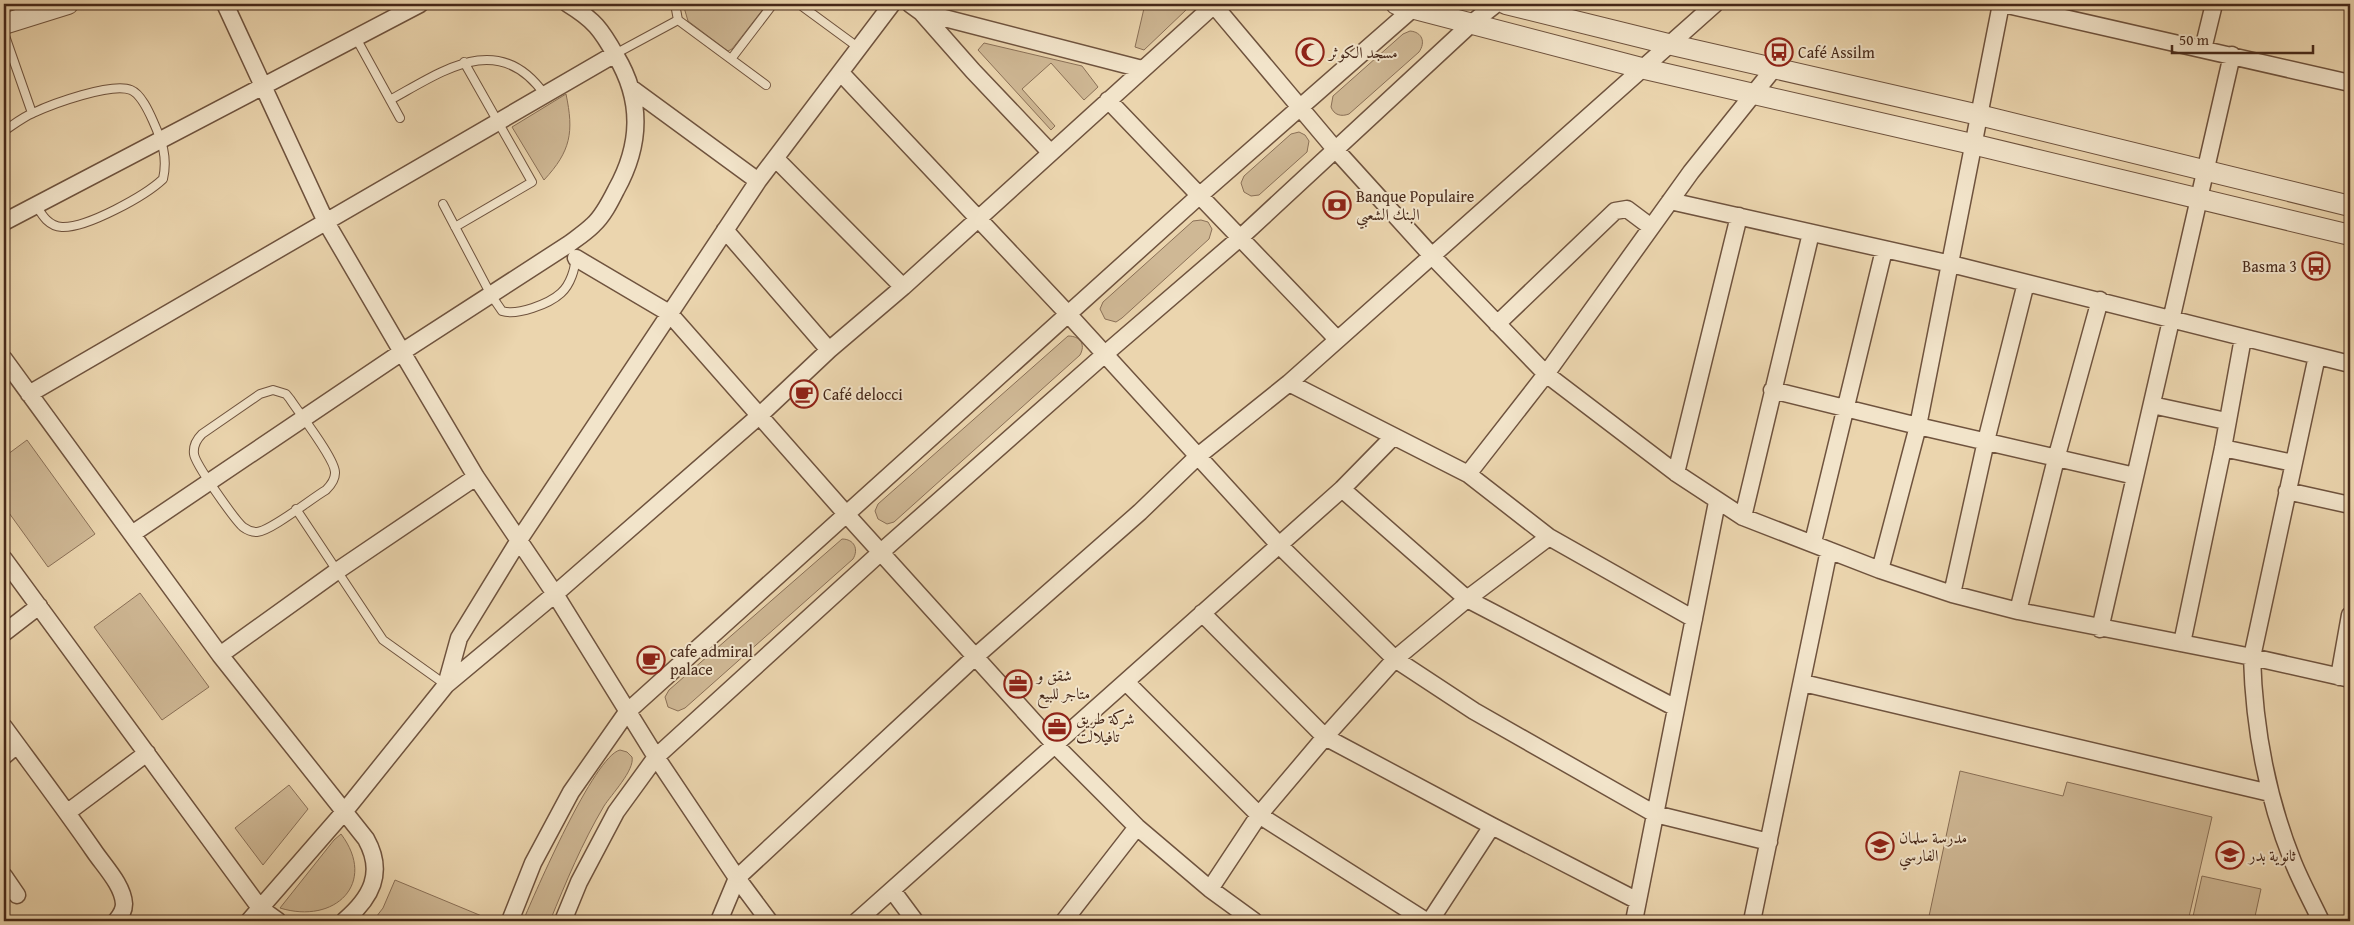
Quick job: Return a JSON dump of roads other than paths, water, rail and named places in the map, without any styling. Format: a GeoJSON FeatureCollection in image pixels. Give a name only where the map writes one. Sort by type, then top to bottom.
{"type":"FeatureCollection","features":[{"type":"Feature","properties":{"kind":"street"},"geometry":{"type":"LineString","coordinates":[[4,24],[68,4]]}},
{"type":"Feature","properties":{"kind":"street"},"geometry":{"type":"LineString","coordinates":[[225,4],[262,88],[326,222],[476,477],[555,594],[656,757],[737,878],[769,921]]}},
{"type":"Feature","properties":{"kind":"street"},"geometry":{"type":"LineString","coordinates":[[5,219],[162,140],[420,4]]}},
{"type":"Feature","properties":{"kind":"street"},"geometry":{"type":"LineString","coordinates":[[132,534],[402,352],[491,295],[572,251],[593,226],[602,215],[626,172],[632,156],[636,130],[635,109],[631,88],[615,54],[589,11],[568,4]]}},
{"type":"Feature","properties":{"kind":"street"},"geometry":{"type":"LineString","coordinates":[[446,685],[459,638],[519,540],[758,181],[892,4]]}},
{"type":"Feature","properties":{"kind":"street"},"geometry":{"type":"LineString","coordinates":[[249,921],[344,812],[446,685],[555,594],[759,416],[829,350],[902,287],[1214,4],[1335,149],[1432,256],[1546,374],[1676,473],[1742,517],[1813,542],[1880,570],[1952,594],[2018,611],[2252,657],[2345,678],[2350,615]]}},
{"type":"Feature","properties":{"kind":"street"},"geometry":{"type":"LineString","coordinates":[[563,921],[579,882],[616,812],[656,757],[881,552],[1105,354],[1241,237],[1472,23],[1496,4]]}},
{"type":"Feature","properties":{"kind":"street"},"geometry":{"type":"LineString","coordinates":[[1506,4],[1668,44],[1979,115],[2350,206]]}},
{"type":"Feature","properties":{"kind":"street"},"geometry":{"type":"LineString","coordinates":[[718,921],[737,878],[976,656],[1132,519],[1198,456],[1289,383],[1645,69],[1668,44],[1716,4]]}},
{"type":"Feature","properties":{"kind":"street"},"geometry":{"type":"LineString","coordinates":[[1880,570],[1918,426],[1951,264],[1972,144],[2002,4],[2350,83]]}},
{"type":"Feature","properties":{"kind":"street"},"geometry":{"type":"LineString","coordinates":[[2204,49],[2214,4]]}},
{"type":"Feature","properties":{"kind":"street"},"geometry":{"type":"LineString","coordinates":[[510,921],[533,863],[571,792],[628,712],[1410,5],[1645,69],[1972,144],[2350,236]]}},
{"type":"Feature","properties":{"kind":"street"},"geometry":{"type":"LineString","coordinates":[[915,8],[1142,69]]}},
{"type":"Feature","properties":{"kind":"street"},"geometry":{"type":"LineString","coordinates":[[915,8],[1050,152]]}},
{"type":"Feature","properties":{"kind":"street"},"geometry":{"type":"LineString","coordinates":[[30,394],[615,54]]}},
{"type":"Feature","properties":{"kind":"street"},"geometry":{"type":"LineString","coordinates":[[2100,628],[2232,55]]}},
{"type":"Feature","properties":{"kind":"street"},"geometry":{"type":"LineString","coordinates":[[1468,474],[1546,374],[1670,200],[1775,67]]}},
{"type":"Feature","properties":{"kind":"street"},"geometry":{"type":"LineString","coordinates":[[842,72],[1280,545],[1395,659],[1474,711],[1655,814],[1769,842]]}},
{"type":"Feature","properties":{"kind":"street"},"geometry":{"type":"LineString","coordinates":[[631,88],[758,181]]}},
{"type":"Feature","properties":{"kind":"street"},"geometry":{"type":"LineString","coordinates":[[1108,100],[1337,339]]}},
{"type":"Feature","properties":{"kind":"street"},"geometry":{"type":"LineString","coordinates":[[776,159],[902,287]]}},
{"type":"Feature","properties":{"kind":"street"},"geometry":{"type":"LineString","coordinates":[[1670,200],[1951,264],[2350,364]]}},
{"type":"Feature","properties":{"kind":"street"},"geometry":{"type":"LineString","coordinates":[[1497,324],[1615,211],[1627,209],[1651,227]]}},
{"type":"Feature","properties":{"kind":"street"},"geometry":{"type":"LineString","coordinates":[[1676,473],[1739,216]]}},
{"type":"Feature","properties":{"kind":"street"},"geometry":{"type":"LineString","coordinates":[[725,230],[829,350]]}},
{"type":"Feature","properties":{"kind":"street"},"geometry":{"type":"LineString","coordinates":[[1742,517],[1811,233]]}},
{"type":"Feature","properties":{"kind":"street"},"geometry":{"type":"LineString","coordinates":[[1813,542],[1884,250]]}},
{"type":"Feature","properties":{"kind":"street"},"geometry":{"type":"LineString","coordinates":[[572,251],[669,312],[759,416],[1054,744],[1137,827],[1210,889],[1254,921]]}},
{"type":"Feature","properties":{"kind":"street"},"geometry":{"type":"LineString","coordinates":[[1952,594],[1986,441],[2026,283]]}},
{"type":"Feature","properties":{"kind":"street"},"geometry":{"type":"LineString","coordinates":[[2018,611],[2056,459],[2100,300]]}},
{"type":"Feature","properties":{"kind":"street"},"geometry":{"type":"LineString","coordinates":[[2182,643],[2223,448],[2226,421],[2243,338]]}},
{"type":"Feature","properties":{"kind":"street"},"geometry":{"type":"LineString","coordinates":[[2317,356],[2252,657],[2253,691],[2270,793],[2293,862],[2321,921]]}},
{"type":"Feature","properties":{"kind":"street"},"geometry":{"type":"LineString","coordinates":[[4,359],[220,655],[366,839],[373,852],[374,872],[370,892],[359,908],[346,921]]}},
{"type":"Feature","properties":{"kind":"street"},"geometry":{"type":"LineString","coordinates":[[1289,383],[1468,474],[1549,537],[1694,620]]}},
{"type":"Feature","properties":{"kind":"street"},"geometry":{"type":"LineString","coordinates":[[1772,390],[2056,459],[2135,476]]}},
{"type":"Feature","properties":{"kind":"street"},"geometry":{"type":"LineString","coordinates":[[2152,405],[2226,421]]}},
{"type":"Feature","properties":{"kind":"street"},"geometry":{"type":"LineString","coordinates":[[857,921],[1280,545],[1342,489],[1393,437]]}},
{"type":"Feature","properties":{"kind":"street"},"geometry":{"type":"LineString","coordinates":[[2223,448],[2293,463]]}},
{"type":"Feature","properties":{"kind":"street"},"geometry":{"type":"LineString","coordinates":[[220,655],[338,571],[476,477]]}},
{"type":"Feature","properties":{"kind":"street"},"geometry":{"type":"LineString","coordinates":[[1342,489],[1467,599],[1676,708]]}},
{"type":"Feature","properties":{"kind":"street"},"geometry":{"type":"LineString","coordinates":[[2287,490],[2350,504]]}},
{"type":"Feature","properties":{"kind":"street"},"geometry":{"type":"LineString","coordinates":[[1634,921],[1718,502]]}},
{"type":"Feature","properties":{"kind":"street"},"geometry":{"type":"LineString","coordinates":[[1210,889],[1259,815],[1325,737],[1395,659],[1467,599],[1549,537]]}},
{"type":"Feature","properties":{"kind":"street"},"geometry":{"type":"LineString","coordinates":[[1752,921],[1803,683],[1829,550]]}},
{"type":"Feature","properties":{"kind":"street"},"geometry":{"type":"LineString","coordinates":[[4,559],[260,908],[278,921]]}},
{"type":"Feature","properties":{"kind":"street"},"geometry":{"type":"LineString","coordinates":[[4,633],[39,606]]}},
{"type":"Feature","properties":{"kind":"street"},"geometry":{"type":"LineString","coordinates":[[1202,614],[1325,737],[1638,901]]}},
{"type":"Feature","properties":{"kind":"street"},"geometry":{"type":"LineString","coordinates":[[1126,682],[1259,815],[1428,921],[1492,826]]}},
{"type":"Feature","properties":{"kind":"street"},"geometry":{"type":"LineString","coordinates":[[1803,683],[2270,793]]}},
{"type":"Feature","properties":{"kind":"street"},"geometry":{"type":"LineString","coordinates":[[4,727],[68,812],[122,894],[123,912],[116,921]]}},
{"type":"Feature","properties":{"kind":"street"},"geometry":{"type":"LineString","coordinates":[[4,756],[17,745]]}},
{"type":"Feature","properties":{"kind":"street"},"geometry":{"type":"LineString","coordinates":[[68,812],[147,753]]}},
{"type":"Feature","properties":{"kind":"street"},"geometry":{"type":"LineString","coordinates":[[1064,921],[1137,827]]}},
{"type":"Feature","properties":{"kind":"street"},"geometry":{"type":"LineString","coordinates":[[4,876],[17,895]]}},
{"type":"Feature","properties":{"kind":"street"},"geometry":{"type":"LineString","coordinates":[[892,890],[915,921]]}},
{"type":"Feature","properties":{"kind":"lane"},"geometry":{"type":"LineString","coordinates":[[675,4],[678,20],[766,85]]}},
{"type":"Feature","properties":{"kind":"lane"},"geometry":{"type":"LineString","coordinates":[[730,59],[773,4]]}},
{"type":"Feature","properties":{"kind":"lane"},"geometry":{"type":"LineString","coordinates":[[799,4],[860,48]]}},
{"type":"Feature","properties":{"kind":"lane"},"geometry":{"type":"LineString","coordinates":[[615,54],[678,20]]}},
{"type":"Feature","properties":{"kind":"lane"},"geometry":{"type":"LineString","coordinates":[[4,33],[32,113]]}},
{"type":"Feature","properties":{"kind":"lane"},"geometry":{"type":"LineString","coordinates":[[356,38],[400,118]]}},
{"type":"Feature","properties":{"kind":"lane"},"geometry":{"type":"LineString","coordinates":[[390,100],[464,62],[490,59],[510,64],[529,76],[545,95]]}},
{"type":"Feature","properties":{"kind":"lane"},"geometry":{"type":"LineString","coordinates":[[455,227],[532,182],[464,62]]}},
{"type":"Feature","properties":{"kind":"lane"},"geometry":{"type":"LineString","coordinates":[[4,131],[32,113],[95,92],[125,88],[134,91],[148,110],[162,140],[166,159],[163,179],[142,196],[91,220],[61,227],[46,220],[36,205]]}},
{"type":"Feature","properties":{"kind":"lane"},"geometry":{"type":"LineString","coordinates":[[443,204],[491,295],[502,311],[507,313],[534,308],[561,293],[570,280],[572,251]]}},
{"type":"Feature","properties":{"kind":"lane"},"geometry":{"type":"LineString","coordinates":[[273,390],[286,394],[303,419],[332,460],[335,473],[331,485],[268,528],[256,532],[250,531],[240,524],[194,459],[194,445],[197,439],[260,394],[273,390]]}},
{"type":"Feature","properties":{"kind":"lane"},"geometry":{"type":"LineString","coordinates":[[296,509],[383,640],[446,685]]}},
{"type":"Feature","properties":{"kind":"place","name":"مسجد الكوثر"},"geometry":{"type":"Point","coordinates":[1310,52]}},
{"type":"Feature","properties":{"kind":"place","name":"Café Assilm"},"geometry":{"type":"Point","coordinates":[1779,52]}},
{"type":"Feature","properties":{"kind":"place","name":"Banque Populaire البنك الشعبي"},"geometry":{"type":"Point","coordinates":[1337,205]}},
{"type":"Feature","properties":{"kind":"place","name":"Basma 3"},"geometry":{"type":"Point","coordinates":[2316,266]}},
{"type":"Feature","properties":{"kind":"place","name":"Café delocci"},"geometry":{"type":"Point","coordinates":[804,394]}},
{"type":"Feature","properties":{"kind":"place","name":"cafe admiral palace"},"geometry":{"type":"Point","coordinates":[651,660]}},
{"type":"Feature","properties":{"kind":"place","name":"شقق و متاجر للبيع"},"geometry":{"type":"Point","coordinates":[1018,684]}},
{"type":"Feature","properties":{"kind":"place","name":"شركة طريق تافيلالت"},"geometry":{"type":"Point","coordinates":[1057,727]}},
{"type":"Feature","properties":{"kind":"place","name":"مدرسة سلمان الفارسي"},"geometry":{"type":"Point","coordinates":[1880,846]}},
{"type":"Feature","properties":{"kind":"place","name":"ثانوية بدر"},"geometry":{"type":"Point","coordinates":[2230,855]}}]}
